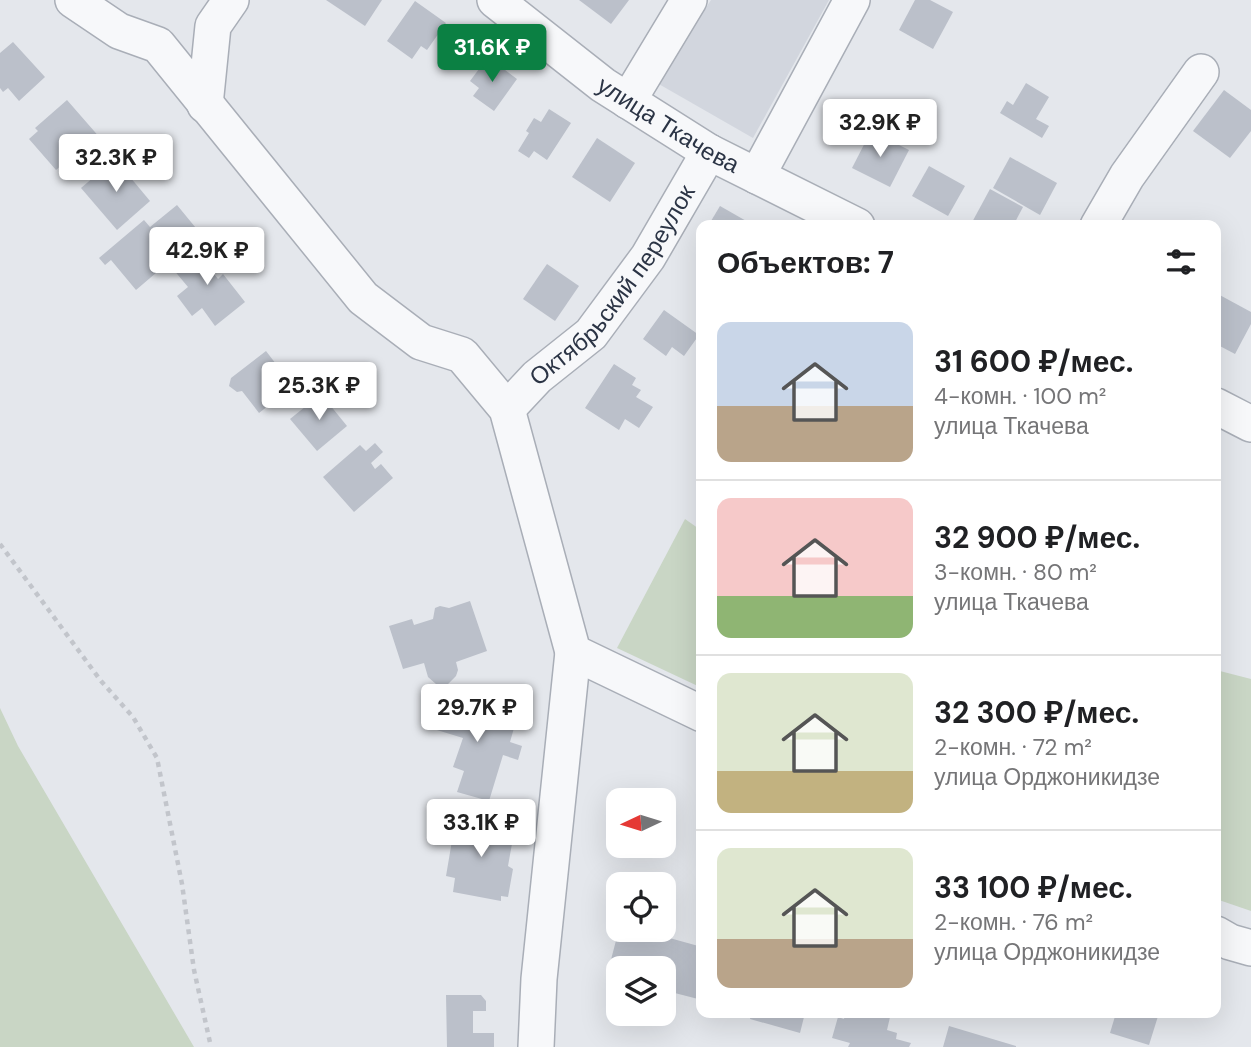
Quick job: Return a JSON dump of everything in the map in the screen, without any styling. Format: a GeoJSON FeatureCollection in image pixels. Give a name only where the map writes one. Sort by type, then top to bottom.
{"type":"FeatureCollection","features":[{"type":"Feature","properties":{"kind":"street"},"geometry":{"type":"LineString","coordinates":[[74,0],[119,30],[158,45],[363,298],[421,342],[462,355],[507,409],[573,652],[540,979],[536,1047]]}},
{"type":"Feature","properties":{"kind":"street"},"geometry":{"type":"LineString","coordinates":[[205,105],[213,26],[231,0]]}},
{"type":"Feature","properties":{"kind":"street","name":"улица Ткачева"},"geometry":{"type":"LineString","coordinates":[[495,0],[603,85],[709,152],[845,220]]}},
{"type":"Feature","properties":{"kind":"street"},"geometry":{"type":"LineString","coordinates":[[628,101],[689,0]]}},
{"type":"Feature","properties":{"kind":"street"},"geometry":{"type":"LineString","coordinates":[[757,176],[852,0]]}},
{"type":"Feature","properties":{"kind":"street"},"geometry":{"type":"LineString","coordinates":[[1101,220],[1127,176],[1202,72]]}},
{"type":"Feature","properties":{"kind":"street","name":"Октябрьский переулок"},"geometry":{"type":"LineString","coordinates":[[507,409],[537,377],[591,334],[648,257],[709,152]]}},
{"type":"Feature","properties":{"kind":"street"},"geometry":{"type":"LineString","coordinates":[[1221,409],[1251,424]]}},
{"type":"Feature","properties":{"kind":"street"},"geometry":{"type":"LineString","coordinates":[[573,652],[696,711]]}},
{"type":"Feature","properties":{"kind":"street"},"geometry":{"type":"LineString","coordinates":[[1221,937],[1251,948]]}},
{"type":"Feature","properties":{"kind":"path"},"geometry":{"type":"LineString","coordinates":[[0,544],[101,681],[133,717],[157,758],[182,884],[194,970],[211,1047]]}},
{"type":"Feature","properties":{"kind":"shaded area"},"geometry":{"type":"Polygon","coordinates":[[[711,0],[829,0],[753,138],[657,83],[711,0]]]}},
{"type":"Feature","properties":{"kind":"green space"},"geometry":{"type":"Polygon","coordinates":[[[685,519],[696,527],[696,685],[617,648],[685,519]]]}},
{"type":"Feature","properties":{"kind":"green space"},"geometry":{"type":"Polygon","coordinates":[[[1221,671],[1251,679],[1251,911],[1221,901],[1221,671]]]}},
{"type":"Feature","properties":{"kind":"green space"},"geometry":{"type":"Polygon","coordinates":[[[0,708],[18,746],[194,1047],[0,1047],[0,708]]]}},
{"type":"Feature","properties":{"kind":"building"},"geometry":{"type":"Polygon","coordinates":[[[326,0],[382,0],[365,26],[326,0]]]}},
{"type":"Feature","properties":{"kind":"building"},"geometry":{"type":"Polygon","coordinates":[[[579,0],[629,0],[611,24],[579,0]]]}},
{"type":"Feature","properties":{"kind":"building"},"geometry":{"type":"Polygon","coordinates":[[[915,0],[930,0],[953,12],[933,49],[899,30],[915,0]]]}},
{"type":"Feature","properties":{"kind":"building"},"geometry":{"type":"Polygon","coordinates":[[[415,1],[446,23],[427,50],[421,46],[412,59],[387,41],[415,1]]]}},
{"type":"Feature","properties":{"kind":"building"},"geometry":{"type":"Polygon","coordinates":[[[13,42],[45,77],[19,101],[8,88],[3,92],[0,88],[0,53],[13,42]]]}},
{"type":"Feature","properties":{"kind":"building"},"geometry":{"type":"Polygon","coordinates":[[[488,57],[517,79],[494,111],[473,96],[479,88],[470,81],[488,57]]]}},
{"type":"Feature","properties":{"kind":"building"},"geometry":{"type":"Polygon","coordinates":[[[1026,83],[1049,97],[1036,119],[1049,126],[1042,138],[1000,113],[1007,101],[1013,105],[1026,83]]]}},
{"type":"Feature","properties":{"kind":"building"},"geometry":{"type":"Polygon","coordinates":[[[1224,90],[1251,110],[1251,131],[1230,158],[1193,131],[1224,90]]]}},
{"type":"Feature","properties":{"kind":"building"},"geometry":{"type":"Polygon","coordinates":[[[67,100],[101,139],[67,169],[63,164],[56,170],[29,139],[38,131],[35,128],[67,100]]]}},
{"type":"Feature","properties":{"kind":"building"},"geometry":{"type":"Polygon","coordinates":[[[549,109],[571,123],[547,160],[534,151],[529,158],[518,151],[529,133],[526,131],[534,118],[541,122],[549,109]]]}},
{"type":"Feature","properties":{"kind":"building"},"geometry":{"type":"Polygon","coordinates":[[[871,131],[909,150],[890,187],[852,168],[871,131]]]}},
{"type":"Feature","properties":{"kind":"building"},"geometry":{"type":"Polygon","coordinates":[[[597,138],[635,163],[610,202],[572,177],[597,138]]]}},
{"type":"Feature","properties":{"kind":"building"},"geometry":{"type":"Polygon","coordinates":[[[1010,157],[1057,183],[1040,215],[993,188],[1010,157]]]}},
{"type":"Feature","properties":{"kind":"building"},"geometry":{"type":"Polygon","coordinates":[[[115,159],[150,201],[117,230],[81,188],[115,159]]]}},
{"type":"Feature","properties":{"kind":"building"},"geometry":{"type":"Polygon","coordinates":[[[929,166],[965,186],[948,216],[912,196],[929,166]]]}},
{"type":"Feature","properties":{"kind":"building"},"geometry":{"type":"Polygon","coordinates":[[[990,189],[1023,207],[1016,220],[973,220],[990,189]]]}},
{"type":"Feature","properties":{"kind":"building"},"geometry":{"type":"Polygon","coordinates":[[[177,205],[200,233],[136,290],[111,260],[105,265],[99,258],[144,220],[150,227],[177,205]]]}},
{"type":"Feature","properties":{"kind":"building"},"geometry":{"type":"Polygon","coordinates":[[[720,206],[744,220],[712,220],[720,206]]]}},
{"type":"Feature","properties":{"kind":"building"},"geometry":{"type":"Polygon","coordinates":[[[208,242],[218,254],[206,264],[218,279],[223,274],[245,302],[215,326],[202,308],[192,316],[177,296],[188,287],[173,269],[208,242]]]}},
{"type":"Feature","properties":{"kind":"building"},"geometry":{"type":"Polygon","coordinates":[[[547,264],[579,286],[555,321],[523,299],[547,264]]]}},
{"type":"Feature","properties":{"kind":"building"},"geometry":{"type":"Polygon","coordinates":[[[1221,296],[1251,312],[1251,324],[1235,354],[1221,347],[1221,296]]]}},
{"type":"Feature","properties":{"kind":"building"},"geometry":{"type":"Polygon","coordinates":[[[664,310],[696,333],[696,339],[684,356],[672,347],[666,356],[643,339],[664,310]]]}},
{"type":"Feature","properties":{"kind":"building"},"geometry":{"type":"Polygon","coordinates":[[[266,351],[286,377],[280,382],[287,391],[259,413],[242,391],[237,392],[229,386],[231,378],[266,351]]]}},
{"type":"Feature","properties":{"kind":"building"},"geometry":{"type":"Polygon","coordinates":[[[614,364],[636,378],[632,385],[641,390],[636,397],[653,407],[639,428],[625,419],[619,430],[585,408],[614,364]]]}},
{"type":"Feature","properties":{"kind":"building"},"geometry":{"type":"Polygon","coordinates":[[[321,394],[347,426],[317,451],[290,419],[321,394]]]}},
{"type":"Feature","properties":{"kind":"building"},"geometry":{"type":"Polygon","coordinates":[[[375,443],[383,452],[371,463],[375,469],[381,464],[393,478],[354,512],[323,477],[360,445],[366,451],[375,443]]]}},
{"type":"Feature","properties":{"kind":"building"},"geometry":{"type":"Polygon","coordinates":[[[470,601],[487,651],[456,662],[456,676],[446,686],[436,684],[428,677],[424,663],[403,669],[389,626],[412,619],[414,625],[433,619],[435,608],[449,608],[470,601]]]}},
{"type":"Feature","properties":{"kind":"building"},"geometry":{"type":"Polygon","coordinates":[[[478,703],[504,711],[500,724],[514,728],[510,742],[522,746],[518,760],[503,755],[489,801],[457,792],[464,771],[453,767],[463,738],[427,727],[434,706],[478,703]]]}},
{"type":"Feature","properties":{"kind":"building"},"geometry":{"type":"Polygon","coordinates":[[[456,817],[515,827],[508,866],[513,869],[508,897],[501,896],[501,901],[453,892],[455,878],[446,876],[456,817]]]}},
{"type":"Feature","properties":{"kind":"building"},"geometry":{"type":"Polygon","coordinates":[[[676,940],[696,945],[696,998],[676,993],[676,956],[612,956],[616,942],[676,942],[676,940]]]}},
{"type":"Feature","properties":{"kind":"building"},"geometry":{"type":"Polygon","coordinates":[[[446,995],[481,995],[486,1001],[486,1011],[473,1011],[473,1033],[494,1033],[494,1047],[447,1047],[446,995]]]}},
{"type":"Feature","properties":{"kind":"building"},"geometry":{"type":"Polygon","coordinates":[[[750,1018],[804,1018],[800,1033],[750,1018]]]}},
{"type":"Feature","properties":{"kind":"building"},"geometry":{"type":"Polygon","coordinates":[[[838,1018],[890,1018],[887,1030],[897,1033],[896,1039],[911,1043],[909,1047],[848,1047],[850,1043],[832,1038],[838,1018]]]}},
{"type":"Feature","properties":{"kind":"building"},"geometry":{"type":"Polygon","coordinates":[[[1114,1018],[1157,1018],[1149,1045],[1110,1033],[1114,1018]]]}},
{"type":"Feature","properties":{"kind":"building"},"geometry":{"type":"Polygon","coordinates":[[[949,1026],[1016,1046],[1016,1047],[943,1047],[949,1026]]]}}]}
